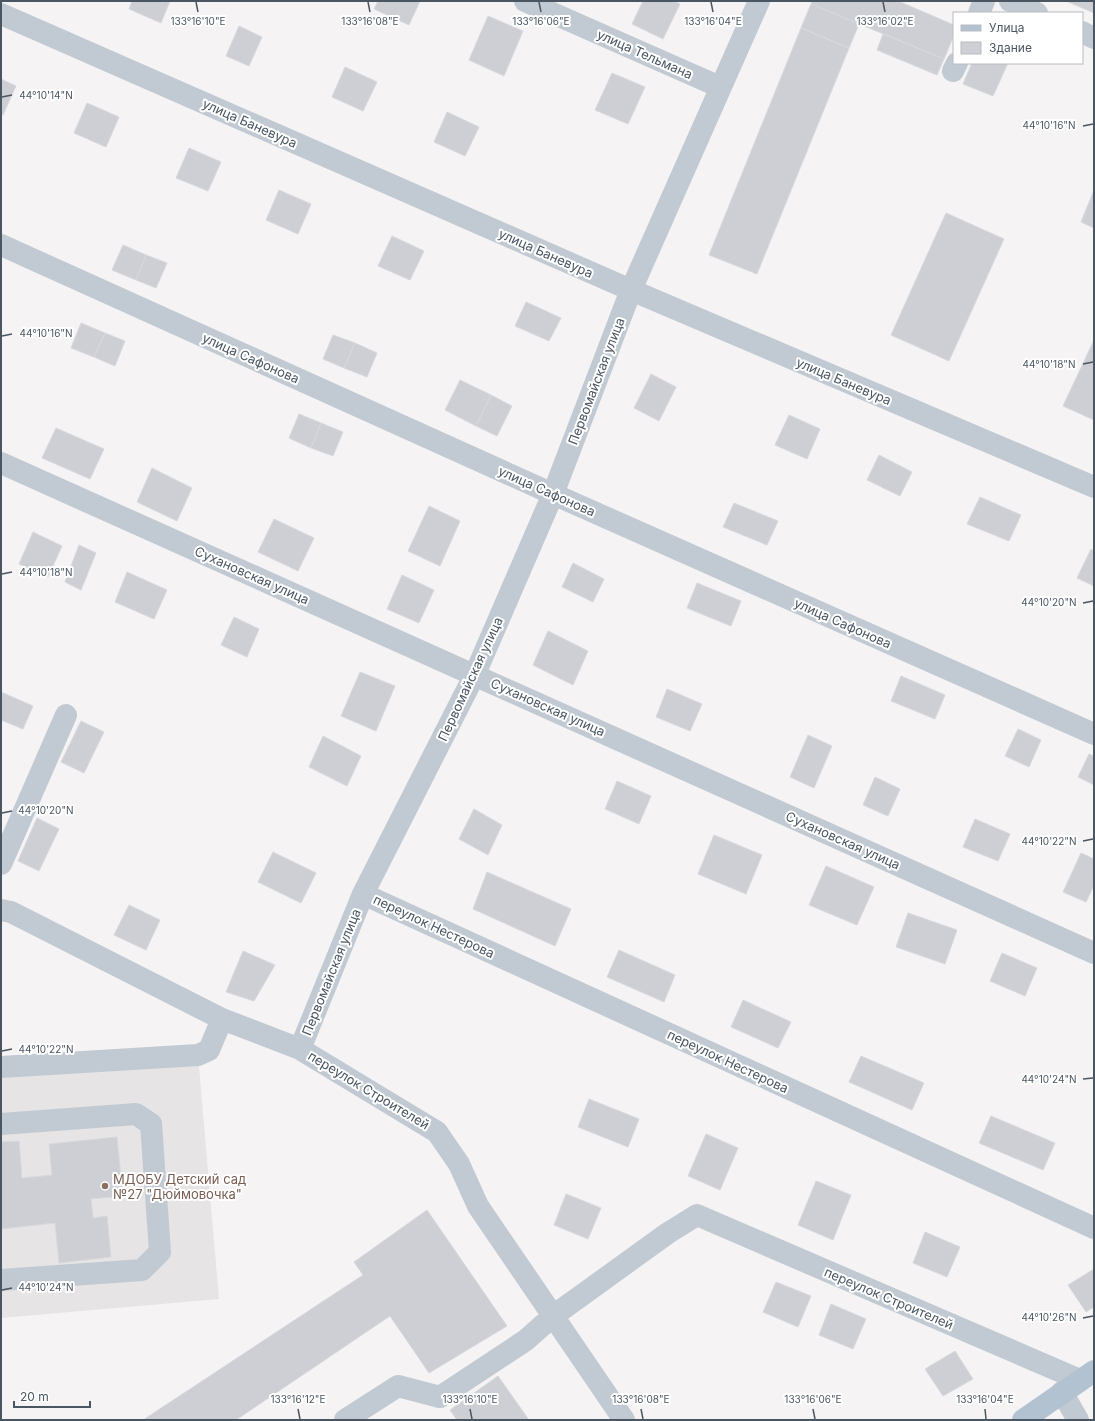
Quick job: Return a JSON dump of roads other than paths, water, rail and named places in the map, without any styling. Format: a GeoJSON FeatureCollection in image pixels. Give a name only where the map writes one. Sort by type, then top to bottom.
{"type":"FeatureCollection","features":[{"type":"Feature","properties":{"kind":"main road"},"geometry":{"type":"LineString","coordinates":[[1023,1420],[1087,1376]]}},
{"type":"Feature","properties":{"kind":"street","name":"улица Тельмана"},"geometry":{"type":"LineString","coordinates":[[525,1],[720,87]]}},
{"type":"Feature","properties":{"kind":"street","name":"Первомайская улица"},"geometry":{"type":"LineString","coordinates":[[1,910],[11,912],[222,1019],[300,1049],[363,894],[475,674],[553,494],[631,290],[759,1]]}},
{"type":"Feature","properties":{"kind":"street"},"geometry":{"type":"LineString","coordinates":[[979,12],[984,1]]}},
{"type":"Feature","properties":{"kind":"street"},"geometry":{"type":"LineString","coordinates":[[1010,1],[1036,12]]}},
{"type":"Feature","properties":{"kind":"street","name":"улица Баневура"},"geometry":{"type":"LineString","coordinates":[[1,14],[631,290],[1094,488]]}},
{"type":"Feature","properties":{"kind":"street"},"geometry":{"type":"LineString","coordinates":[[1083,32],[1094,38]]}},
{"type":"Feature","properties":{"kind":"street","name":"улица Сафонова"},"geometry":{"type":"LineString","coordinates":[[1,245],[553,494],[1094,734]]}},
{"type":"Feature","properties":{"kind":"street","name":"Сухановская улица"},"geometry":{"type":"LineString","coordinates":[[1,463],[475,674],[1094,953]]}},
{"type":"Feature","properties":{"kind":"street"},"geometry":{"type":"LineString","coordinates":[[1,864],[66,715]]}},
{"type":"Feature","properties":{"kind":"street","name":"переулок Нестерова"},"geometry":{"type":"LineString","coordinates":[[363,894],[1094,1228]]}},
{"type":"Feature","properties":{"kind":"street"},"geometry":{"type":"LineString","coordinates":[[1,1067],[198,1055],[209,1050],[222,1019]]}},
{"type":"Feature","properties":{"kind":"street","name":"переулок Строителей"},"geometry":{"type":"LineString","coordinates":[[300,1049],[437,1132],[459,1164],[478,1206],[553,1316],[668,1233],[696,1215],[1087,1376]]}},
{"type":"Feature","properties":{"kind":"street"},"geometry":{"type":"LineString","coordinates":[[1,1124],[136,1114],[151,1124],[160,1252],[142,1270],[1,1280]]}},
{"type":"Feature","properties":{"kind":"street"},"geometry":{"type":"LineString","coordinates":[[345,1420],[398,1386],[440,1397],[526,1340],[553,1316],[624,1420]]}},
{"type":"Feature","properties":{"kind":"street"},"geometry":{"type":"LineString","coordinates":[[1062,1392],[1078,1420]]}},
{"type":"Feature","properties":{"kind":"place","name":"МДОБУ Детский сад №27 \"Дюймовочка\""},"geometry":{"type":"Point","coordinates":[105,1186]}}]}
